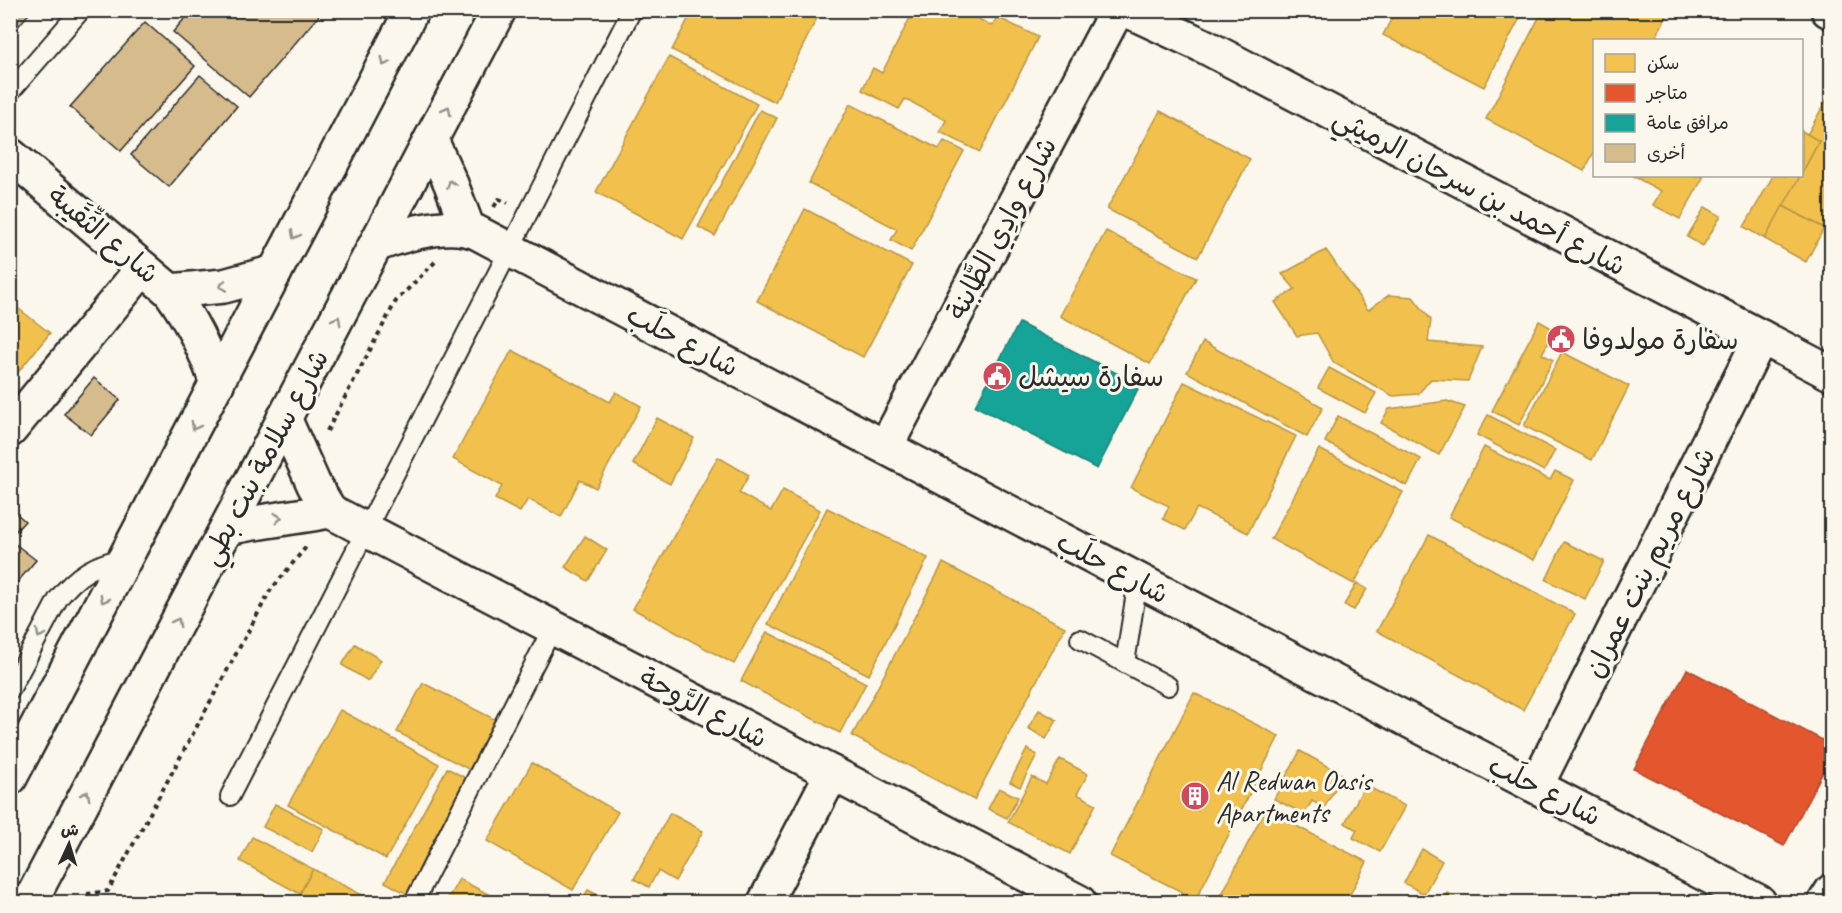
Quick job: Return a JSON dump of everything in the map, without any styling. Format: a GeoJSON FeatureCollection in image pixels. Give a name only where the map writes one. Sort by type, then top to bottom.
{"type":"FeatureCollection","features":[{"type":"Feature","properties":{"kind":"street"},"geometry":{"type":"LineString","coordinates":[[10,778],[412,10]]}},
{"type":"Feature","properties":{"kind":"street","name":"شارع سلامة بنت بطي"},"geometry":{"type":"LineString","coordinates":[[30,903],[499,10]]}},
{"type":"Feature","properties":{"kind":"street","name":"شارع وادِي الطَّابنة"},"geometry":{"type":"LineString","coordinates":[[886,446],[1117,10]]}},
{"type":"Feature","properties":{"kind":"street","name":"شارع أحمد بن سرحان الرميثي"},"geometry":{"type":"LineString","coordinates":[[1127,10],[1204,46],[1832,374]]}},
{"type":"Feature","properties":{"kind":"street"},"geometry":{"type":"LineString","coordinates":[[431,140],[468,229]]}},
{"type":"Feature","properties":{"kind":"street","name":"شارع الثِّقَيبة"},"geometry":{"type":"LineString","coordinates":[[10,155],[170,291],[198,335],[217,384]]}},
{"type":"Feature","properties":{"kind":"street","name":"شارع حلَب"},"geometry":{"type":"LineString","coordinates":[[378,244],[422,231],[468,229],[1759,903]]}},
{"type":"Feature","properties":{"kind":"street"},"geometry":{"type":"LineString","coordinates":[[10,430],[143,268]]}},
{"type":"Feature","properties":{"kind":"street","name":"شارع الثِّقَيبة"},"geometry":{"type":"LineString","coordinates":[[170,291],[224,286],[275,272]]}},
{"type":"Feature","properties":{"kind":"street","name":"شارع مريم بنت عمران"},"geometry":{"type":"LineString","coordinates":[[1536,786],[1761,337]]}},
{"type":"Feature","properties":{"kind":"street"},"geometry":{"type":"LineString","coordinates":[[227,528],[268,519],[330,511],[303,461],[284,418]]}},
{"type":"Feature","properties":{"kind":"street","name":"شارع الرَّوحة"},"geometry":{"type":"LineString","coordinates":[[330,511],[1079,903]]}},
{"type":"Feature","properties":{"kind":"street"},"geometry":{"type":"LineString","coordinates":[[765,903],[832,773]]}},
{"type":"Feature","properties":{"kind":"street"},"geometry":{"type":"LineString","coordinates":[[1825,903],[1832,891]]}},
{"type":"Feature","properties":{"kind":"lane"},"geometry":{"type":"LineString","coordinates":[[10,92],[81,10]]}},
{"type":"Feature","properties":{"kind":"lane"},"geometry":{"type":"LineString","coordinates":[[230,796],[632,10]]}},
{"type":"Feature","properties":{"kind":"lane"},"geometry":{"type":"LineString","coordinates":[[10,690],[58,599],[68,586],[93,567],[125,558]]}},
{"type":"Feature","properties":{"kind":"lane"},"geometry":{"type":"LineString","coordinates":[[1125,663],[1137,580]]}},
{"type":"Feature","properties":{"kind":"lane"},"geometry":{"type":"LineString","coordinates":[[414,903],[553,627]]}},
{"type":"Feature","properties":{"kind":"lane"},"geometry":{"type":"LineString","coordinates":[[1080,639],[1168,686]]}},
{"type":"Feature","properties":{"kind":"path"},"geometry":{"type":"LineString","coordinates":[[328,440],[326,429],[396,301],[441,256],[432,256]]}},
{"type":"Feature","properties":{"kind":"path"},"geometry":{"type":"LineString","coordinates":[[87,894],[108,891],[270,591],[312,539]]}},
{"type":"Feature","properties":{"kind":"building: سكن"},"geometry":{"type":"Polygon","coordinates":[[[693,10],[821,10],[775,102],[672,50],[693,10]]]}},
{"type":"Feature","properties":{"kind":"building: سكن"},"geometry":{"type":"Polygon","coordinates":[[[914,10],[962,10],[992,26],[997,17],[1038,37],[980,152],[940,132],[946,120],[905,99],[899,109],[862,90],[873,68],[882,73],[914,10]]]}},
{"type":"Feature","properties":{"kind":"building: سكن"},"geometry":{"type":"Polygon","coordinates":[[[1396,10],[1524,10],[1484,87],[1383,35],[1396,10]]]}},
{"type":"Feature","properties":{"kind":"building: سكن"},"geometry":{"type":"Polygon","coordinates":[[[1543,10],[1670,10],[1655,39],[1593,39],[1593,154],[1584,171],[1486,119],[1543,10]]]}},
{"type":"Feature","properties":{"kind":"building: سكن"},"geometry":{"type":"Polygon","coordinates":[[[669,57],[757,104],[683,239],[596,192],[669,57]]]}},
{"type":"Feature","properties":{"kind":"building: سكن"},"geometry":{"type":"Polygon","coordinates":[[[1832,90],[1832,232],[1783,206],[1799,177],[1803,177],[1803,171],[1819,141],[1807,135],[1832,90]]]}},
{"type":"Feature","properties":{"kind":"building: سكن"},"geometry":{"type":"Polygon","coordinates":[[[850,104],[939,149],[944,141],[964,151],[911,251],[891,240],[897,229],[809,183],[850,104]]]}},
{"type":"Feature","properties":{"kind":"building: سكن"},"geometry":{"type":"Polygon","coordinates":[[[760,110],[777,118],[715,236],[698,227],[760,110]]]}},
{"type":"Feature","properties":{"kind":"building: سكن"},"geometry":{"type":"Polygon","coordinates":[[[1160,111],[1250,159],[1198,257],[1107,209],[1160,111]]]}},
{"type":"Feature","properties":{"kind":"building: سكن"},"geometry":{"type":"Polygon","coordinates":[[[1803,132],[1819,141],[1803,171],[1803,132]]]}},
{"type":"Feature","properties":{"kind":"building: سكن"},"geometry":{"type":"Polygon","coordinates":[[[1635,177],[1703,177],[1680,219],[1653,205],[1661,191],[1635,177]]]}},
{"type":"Feature","properties":{"kind":"building: سكن"},"geometry":{"type":"Polygon","coordinates":[[[1772,177],[1799,177],[1765,239],[1744,227],[1772,177]]]}},
{"type":"Feature","properties":{"kind":"building: سكن"},"geometry":{"type":"Polygon","coordinates":[[[1783,206],[1824,228],[1806,262],[1765,239],[1783,206]]]}},
{"type":"Feature","properties":{"kind":"building: سكن"},"geometry":{"type":"Polygon","coordinates":[[[1705,207],[1721,216],[1703,246],[1687,237],[1705,207]]]}},
{"type":"Feature","properties":{"kind":"building: سكن"},"geometry":{"type":"Polygon","coordinates":[[[805,209],[912,265],[863,357],[757,301],[805,209]]]}},
{"type":"Feature","properties":{"kind":"building: سكن"},"geometry":{"type":"Polygon","coordinates":[[[1106,231],[1196,278],[1150,364],[1060,316],[1106,231]]]}},
{"type":"Feature","properties":{"kind":"building: سكن"},"geometry":{"type":"Polygon","coordinates":[[[1326,250],[1368,310],[1389,295],[1413,297],[1431,320],[1428,342],[1482,347],[1468,381],[1431,379],[1418,394],[1393,396],[1334,363],[1317,333],[1297,336],[1275,302],[1295,289],[1282,274],[1326,250]]]}},
{"type":"Feature","properties":{"kind":"building: سكن"},"geometry":{"type":"Polygon","coordinates":[[[10,302],[50,333],[10,382],[10,302]]]}},
{"type":"Feature","properties":{"kind":"building: سكن"},"geometry":{"type":"Polygon","coordinates":[[[1539,321],[1555,330],[1542,354],[1553,360],[1519,425],[1492,411],[1539,321]]]}},
{"type":"Feature","properties":{"kind":"building: سكن"},"geometry":{"type":"Polygon","coordinates":[[[1203,342],[1323,407],[1307,437],[1187,372],[1203,342]]]}},
{"type":"Feature","properties":{"kind":"building: سكن"},"geometry":{"type":"Polygon","coordinates":[[[512,350],[610,402],[616,392],[641,406],[596,488],[580,480],[561,517],[528,499],[520,512],[495,499],[502,486],[453,459],[512,350]]]}},
{"type":"Feature","properties":{"kind":"building: سكن"},"geometry":{"type":"Polygon","coordinates":[[[1562,352],[1629,386],[1592,460],[1524,426],[1562,352]]]}},
{"type":"Feature","properties":{"kind":"building: سكن"},"geometry":{"type":"Polygon","coordinates":[[[1329,368],[1376,393],[1365,413],[1318,388],[1329,368]]]}},
{"type":"Feature","properties":{"kind":"building: سكن"},"geometry":{"type":"Polygon","coordinates":[[[1184,382],[1296,436],[1248,533],[1197,508],[1185,530],[1163,519],[1169,506],[1131,488],[1184,382]]]}},
{"type":"Feature","properties":{"kind":"building: سكن"},"geometry":{"type":"Polygon","coordinates":[[[1447,401],[1465,407],[1439,455],[1381,423],[1389,409],[1447,401]]]}},
{"type":"Feature","properties":{"kind":"building: سكن"},"geometry":{"type":"Polygon","coordinates":[[[1488,415],[1555,450],[1544,471],[1477,435],[1488,415]]]}},
{"type":"Feature","properties":{"kind":"building: سكن"},"geometry":{"type":"Polygon","coordinates":[[[1338,416],[1421,459],[1407,486],[1325,442],[1338,416]]]}},
{"type":"Feature","properties":{"kind":"building: سكن"},"geometry":{"type":"Polygon","coordinates":[[[657,418],[694,438],[670,484],[633,464],[657,418]]]}},
{"type":"Feature","properties":{"kind":"building: سكن"},"geometry":{"type":"Polygon","coordinates":[[[1484,447],[1550,480],[1555,471],[1574,480],[1534,560],[1449,517],[1484,447]]]}},
{"type":"Feature","properties":{"kind":"building: سكن"},"geometry":{"type":"Polygon","coordinates":[[[1319,449],[1403,492],[1354,584],[1271,539],[1319,449]]]}},
{"type":"Feature","properties":{"kind":"building: سكن"},"geometry":{"type":"Polygon","coordinates":[[[718,457],[749,475],[739,493],[771,511],[783,490],[820,510],[734,664],[633,609],[718,457]]]}},
{"type":"Feature","properties":{"kind":"building: سكن"},"geometry":{"type":"Polygon","coordinates":[[[827,508],[928,558],[869,675],[768,624],[827,508]]]}},
{"type":"Feature","properties":{"kind":"building: سكن"},"geometry":{"type":"Polygon","coordinates":[[[1429,535],[1575,614],[1523,710],[1377,631],[1429,535]]]}},
{"type":"Feature","properties":{"kind":"building: سكن"},"geometry":{"type":"Polygon","coordinates":[[[585,536],[607,550],[588,581],[565,567],[585,536]]]}},
{"type":"Feature","properties":{"kind":"building: سكن"},"geometry":{"type":"Polygon","coordinates":[[[1564,542],[1604,561],[1585,599],[1546,580],[1564,542]]]}},
{"type":"Feature","properties":{"kind":"building: سكن"},"geometry":{"type":"Polygon","coordinates":[[[943,563],[1065,627],[974,800],[852,736],[943,563]]]}},
{"type":"Feature","properties":{"kind":"building: سكن"},"geometry":{"type":"Polygon","coordinates":[[[1357,583],[1367,589],[1354,610],[1344,605],[1357,583]]]}},
{"type":"Feature","properties":{"kind":"building: سكن"},"geometry":{"type":"Polygon","coordinates":[[[767,632],[866,683],[840,733],[741,681],[767,632]]]}},
{"type":"Feature","properties":{"kind":"building: سكن"},"geometry":{"type":"Polygon","coordinates":[[[355,644],[381,660],[368,681],[342,665],[355,644]]]}},
{"type":"Feature","properties":{"kind":"building: سكن"},"geometry":{"type":"Polygon","coordinates":[[[423,683],[502,723],[476,773],[397,732],[423,683]]]}},
{"type":"Feature","properties":{"kind":"building: سكن","name":"Al Redwan Oasis Apartments"},"geometry":{"type":"Polygon","coordinates":[[[1194,693],[1279,736],[1196,899],[1110,856],[1194,693]]]}},
{"type":"Feature","properties":{"kind":"building: سكن"},"geometry":{"type":"Polygon","coordinates":[[[340,710],[439,764],[386,859],[288,805],[340,710]]]}},
{"type":"Feature","properties":{"kind":"building: سكن"},"geometry":{"type":"Polygon","coordinates":[[[1039,710],[1057,720],[1046,739],[1028,728],[1039,710]]]}},
{"type":"Feature","properties":{"kind":"building: سكن"},"geometry":{"type":"Polygon","coordinates":[[[1027,749],[1037,755],[1020,787],[1010,782],[1027,749]]]}},
{"type":"Feature","properties":{"kind":"building: سكن"},"geometry":{"type":"Polygon","coordinates":[[[1300,751],[1343,775],[1324,808],[1312,801],[1304,814],[1274,799],[1300,751]]]}},
{"type":"Feature","properties":{"kind":"building: سكن"},"geometry":{"type":"Polygon","coordinates":[[[1060,759],[1088,774],[1077,794],[1096,804],[1070,854],[1008,822],[1032,777],[1046,784],[1060,759]]]}},
{"type":"Feature","properties":{"kind":"building: سكن"},"geometry":{"type":"Polygon","coordinates":[[[532,763],[618,812],[573,890],[487,841],[532,763]]]}},
{"type":"Feature","properties":{"kind":"building: سكن"},"geometry":{"type":"Polygon","coordinates":[[[447,768],[473,782],[411,896],[385,882],[447,768]]]}},
{"type":"Feature","properties":{"kind":"building: سكن"},"geometry":{"type":"Polygon","coordinates":[[[1365,785],[1405,806],[1380,852],[1353,838],[1357,830],[1345,823],[1365,785]]]}},
{"type":"Feature","properties":{"kind":"building: سكن"},"geometry":{"type":"Polygon","coordinates":[[[999,788],[1018,797],[1007,818],[988,809],[999,788]]]}},
{"type":"Feature","properties":{"kind":"building: سكن"},"geometry":{"type":"Polygon","coordinates":[[[275,804],[324,829],[312,852],[263,827],[275,804]]]}},
{"type":"Feature","properties":{"kind":"building: سكن"},"geometry":{"type":"Polygon","coordinates":[[[1265,810],[1367,862],[1346,902],[1218,902],[1265,810]]]}},
{"type":"Feature","properties":{"kind":"building: سكن"},"geometry":{"type":"Polygon","coordinates":[[[670,813],[703,831],[675,881],[658,871],[649,887],[634,879],[670,813]]]}},
{"type":"Feature","properties":{"kind":"building: سكن"},"geometry":{"type":"Polygon","coordinates":[[[252,837],[313,869],[300,894],[240,861],[252,837]]]}},
{"type":"Feature","properties":{"kind":"building: سكن"},"geometry":{"type":"Polygon","coordinates":[[[1422,849],[1442,861],[1424,894],[1404,883],[1422,849]]]}},
{"type":"Feature","properties":{"kind":"building: سكن"},"geometry":{"type":"Polygon","coordinates":[[[313,869],[375,902],[318,902],[300,894],[313,869]]]}},
{"type":"Feature","properties":{"kind":"building: سكن"},"geometry":{"type":"Polygon","coordinates":[[[459,879],[503,902],[446,902],[459,879]]]}},
{"type":"Feature","properties":{"kind":"building: سكن"},"geometry":{"type":"Polygon","coordinates":[[[588,890],[611,902],[581,902],[588,890]]]}},
{"type":"Feature","properties":{"kind":"building: سكن"},"geometry":{"type":"Polygon","coordinates":[[[1447,893],[1464,902],[1442,902],[1447,893]]]}},
{"type":"Feature","properties":{"kind":"building: سكن"},"geometry":{"type":"Polygon","coordinates":[[[1499,893],[1517,902],[1494,902],[1499,893]]]}},
{"type":"Feature","properties":{"kind":"building: سكن"},"geometry":{"type":"Polygon","coordinates":[[[1553,896],[1566,902],[1550,902],[1553,896]]]}},
{"type":"Feature","properties":{"kind":"building: متاجر"},"geometry":{"type":"Polygon","coordinates":[[[1687,669],[1832,745],[1832,755],[1784,846],[1634,769],[1687,669]]]}},
{"type":"Feature","properties":{"kind":"building: مرافق عامة"},"geometry":{"type":"Polygon","coordinates":[[[1019,323],[1140,385],[1097,469],[975,406],[1019,323]]]}},
{"type":"Feature","properties":{"kind":"building: أخرى"},"geometry":{"type":"Polygon","coordinates":[[[10,10],[32,10],[10,36],[10,10]]]}},
{"type":"Feature","properties":{"kind":"building: أخرى"},"geometry":{"type":"Polygon","coordinates":[[[192,10],[321,10],[322,12],[249,97],[173,32],[192,10]]]}},
{"type":"Feature","properties":{"kind":"building: أخرى"},"geometry":{"type":"Polygon","coordinates":[[[145,22],[195,66],[121,151],[70,107],[145,22]]]}},
{"type":"Feature","properties":{"kind":"building: أخرى"},"geometry":{"type":"Polygon","coordinates":[[[200,75],[237,106],[169,187],[131,155],[200,75]]]}},
{"type":"Feature","properties":{"kind":"building: أخرى"},"geometry":{"type":"Polygon","coordinates":[[[94,378],[120,400],[91,435],[64,414],[94,378]]]}},
{"type":"Feature","properties":{"kind":"building: أخرى"},"geometry":{"type":"Polygon","coordinates":[[[10,508],[25,521],[15,532],[10,528],[10,508]]]}},
{"type":"Feature","properties":{"kind":"building: أخرى"},"geometry":{"type":"Polygon","coordinates":[[[10,540],[36,560],[10,591],[10,540]]]}},
{"type":"Feature","properties":{"kind":"place","name":"سفارة مولدوفا"},"geometry":{"type":"Point","coordinates":[1561,339]}},
{"type":"Feature","properties":{"kind":"place","name":"سفارة سيشل"},"geometry":{"type":"Point","coordinates":[997,376]}},
{"type":"Feature","properties":{"kind":"place","name":"Al Redwan Oasis Apartments"},"geometry":{"type":"Point","coordinates":[1195,796]}}]}
